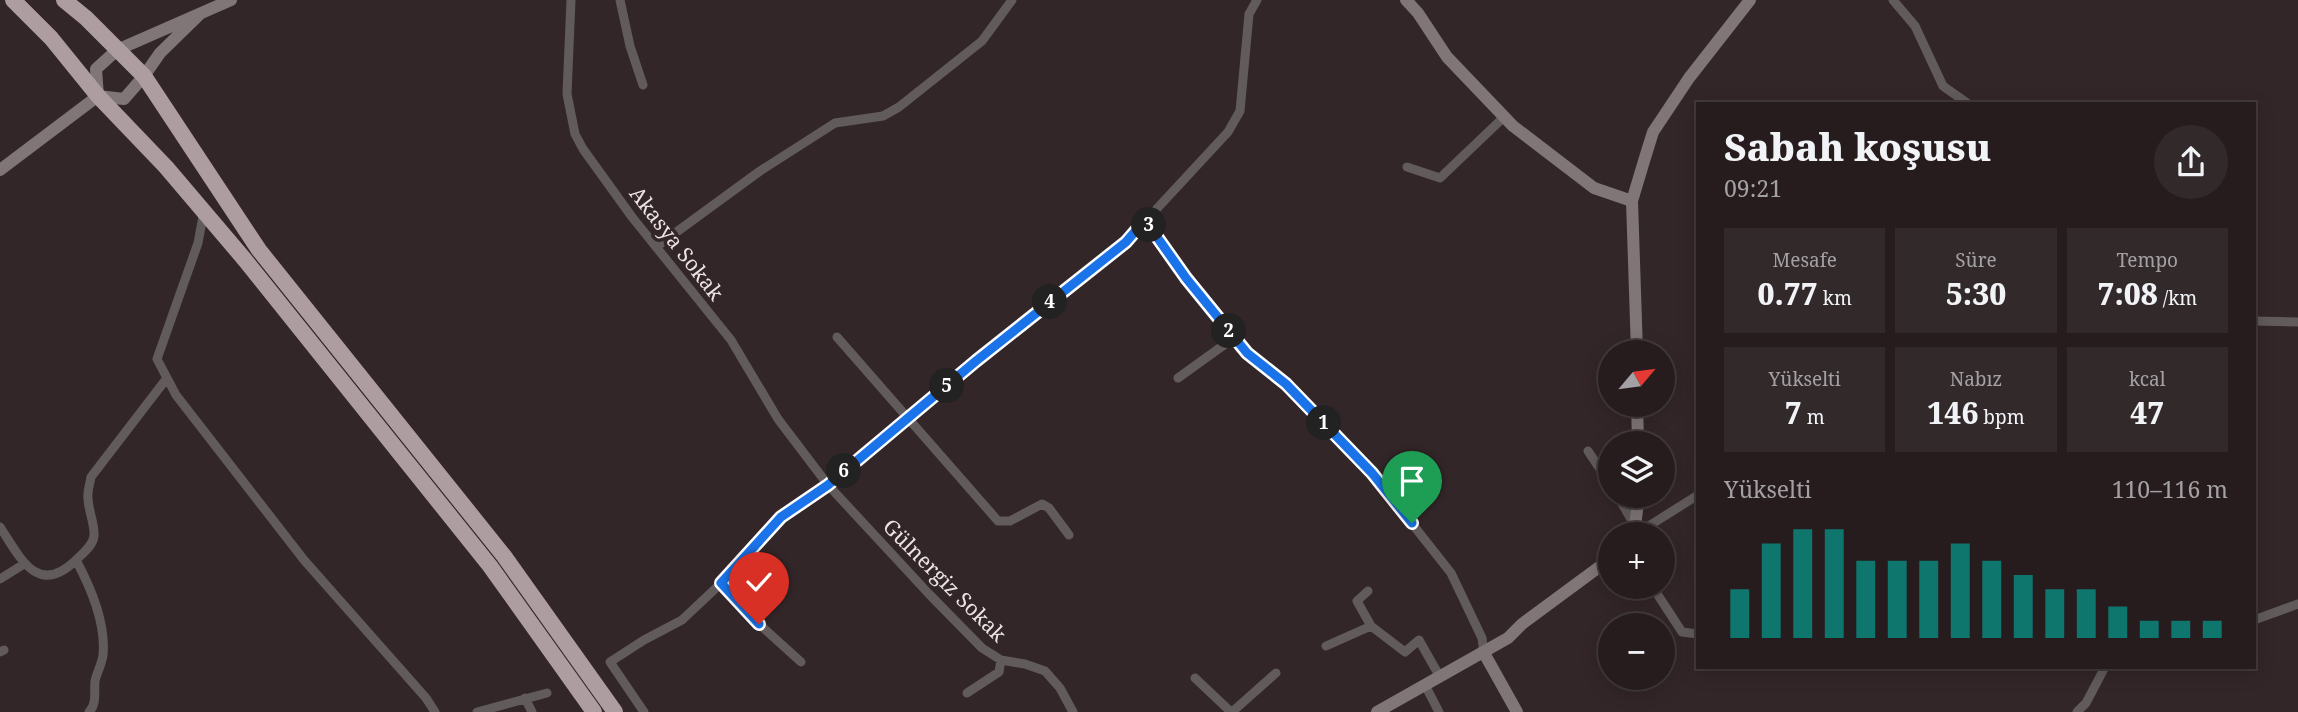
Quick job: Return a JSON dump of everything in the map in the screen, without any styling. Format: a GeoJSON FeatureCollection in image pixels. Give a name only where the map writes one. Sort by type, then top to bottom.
{"type":"FeatureCollection","features":[{"type":"Feature","properties":{"kind":"highway"},"geometry":{"type":"LineString","coordinates":[[13,0],[51,38],[98,96],[204,211],[376,421],[490,566],[594,712]]}},
{"type":"Feature","properties":{"kind":"highway"},"geometry":{"type":"LineString","coordinates":[[64,0],[86,18],[144,76],[259,250],[504,556],[615,712]]}},
{"type":"Feature","properties":{"kind":"street"},"geometry":{"type":"LineString","coordinates":[[98,96],[96,69],[117,50],[230,0]]}},
{"type":"Feature","properties":{"kind":"street","name":"Akasya Sokak"},"geometry":{"type":"LineString","coordinates":[[571,0],[567,94],[575,134],[632,217],[731,340],[778,419],[828,485]]}},
{"type":"Feature","properties":{"kind":"street"},"geometry":{"type":"LineString","coordinates":[[620,0],[630,46],[643,85]]}},
{"type":"Feature","properties":{"kind":"street"},"geometry":{"type":"LineString","coordinates":[[656,247],[760,171],[835,123],[883,116],[900,107],[982,41],[1012,0]]}},
{"type":"Feature","properties":{"kind":"street"},"geometry":{"type":"LineString","coordinates":[[644,712],[610,662],[682,620],[721,583],[781,517],[828,485],[1126,242],[1228,132],[1240,111],[1250,14],[1257,0]]}},
{"type":"Feature","properties":{"kind":"street"},"geometry":{"type":"LineString","coordinates":[[1406,0],[1418,13],[1447,57],[1513,126],[1594,188],[1632,201]]}},
{"type":"Feature","properties":{"kind":"street"},"geometry":{"type":"LineString","coordinates":[[1637,340],[1632,201],[1653,132],[1689,78],[1751,0]]}},
{"type":"Feature","properties":{"kind":"street"},"geometry":{"type":"LineString","coordinates":[[1893,0],[1915,26],[1943,86],[1966,102]]}},
{"type":"Feature","properties":{"kind":"street"},"geometry":{"type":"LineString","coordinates":[[0,170],[98,96],[124,99],[160,53],[201,13]]}},
{"type":"Feature","properties":{"kind":"street"},"geometry":{"type":"LineString","coordinates":[[1407,167],[1440,178],[1504,117]]}},
{"type":"Feature","properties":{"kind":"street"},"geometry":{"type":"LineString","coordinates":[[204,211],[198,243],[157,359],[176,396],[304,560],[426,698],[435,712]]}},
{"type":"Feature","properties":{"kind":"street"},"geometry":{"type":"LineString","coordinates":[[1145,220],[1186,278],[1247,353],[1286,384],[1372,473],[1451,573],[1482,638],[1484,653],[1517,712]]}},
{"type":"Feature","properties":{"kind":"street"},"geometry":{"type":"LineString","coordinates":[[2256,321],[2298,322]]}},
{"type":"Feature","properties":{"kind":"street"},"geometry":{"type":"LineString","coordinates":[[837,337],[998,521],[1010,522],[1042,504],[1049,508],[1069,535]]}},
{"type":"Feature","properties":{"kind":"street"},"geometry":{"type":"LineString","coordinates":[[1178,378],[1235,337]]}},
{"type":"Feature","properties":{"kind":"street"},"geometry":{"type":"LineString","coordinates":[[0,527],[24,564],[40,576],[52,576],[76,560],[89,547],[94,537],[87,497],[91,477],[167,378]]}},
{"type":"Feature","properties":{"kind":"street"},"geometry":{"type":"LineString","coordinates":[[1588,451],[1598,466]]}},
{"type":"Feature","properties":{"kind":"street","name":"Gülnergiz Sokak"},"geometry":{"type":"LineString","coordinates":[[828,485],[982,648],[1001,660],[1045,671],[1060,688],[1073,712]]}},
{"type":"Feature","properties":{"kind":"street"},"geometry":{"type":"LineString","coordinates":[[1650,522],[1696,496]]}},
{"type":"Feature","properties":{"kind":"street"},"geometry":{"type":"LineString","coordinates":[[76,560],[85,578],[103,638],[103,657],[96,678],[94,706],[89,712]]}},
{"type":"Feature","properties":{"kind":"street"},"geometry":{"type":"LineString","coordinates":[[0,579],[24,564]]}},
{"type":"Feature","properties":{"kind":"street"},"geometry":{"type":"LineString","coordinates":[[1377,712],[1508,638],[1598,568]]}},
{"type":"Feature","properties":{"kind":"street"},"geometry":{"type":"LineString","coordinates":[[721,583],[759,624],[801,662]]}},
{"type":"Feature","properties":{"kind":"street"},"geometry":{"type":"LineString","coordinates":[[1368,591],[1357,601],[1371,626],[1405,652],[1419,640],[1440,677]]}},
{"type":"Feature","properties":{"kind":"street"},"geometry":{"type":"LineString","coordinates":[[1660,599],[1682,632],[1696,634]]}},
{"type":"Feature","properties":{"kind":"street"},"geometry":{"type":"LineString","coordinates":[[2256,619],[2298,604]]}},
{"type":"Feature","properties":{"kind":"street"},"geometry":{"type":"LineString","coordinates":[[1325,646],[1371,626]]}},
{"type":"Feature","properties":{"kind":"street"},"geometry":{"type":"LineString","coordinates":[[967,693],[999,672],[1001,660]]}},
{"type":"Feature","properties":{"kind":"street"},"geometry":{"type":"LineString","coordinates":[[2077,712],[2086,703],[2104,669]]}},
{"type":"Feature","properties":{"kind":"street"},"geometry":{"type":"LineString","coordinates":[[1195,678],[1231,712],[1276,673]]}},
{"type":"Feature","properties":{"kind":"street"},"geometry":{"type":"LineString","coordinates":[[1425,685],[1439,712]]}},
{"type":"Feature","properties":{"kind":"street"},"geometry":{"type":"LineString","coordinates":[[477,712],[547,694]]}},
{"type":"Feature","properties":{"kind":"street"},"geometry":{"type":"LineString","coordinates":[[525,698],[532,712]]}},
{"type":"Feature","properties":{"kind":"route"},"geometry":{"type":"LineString","coordinates":[[759,624],[721,583],[781,517],[828,485],[976,361],[1126,242],[1145,220],[1186,278],[1247,353],[1286,384],[1372,473],[1412,523]]}}]}
